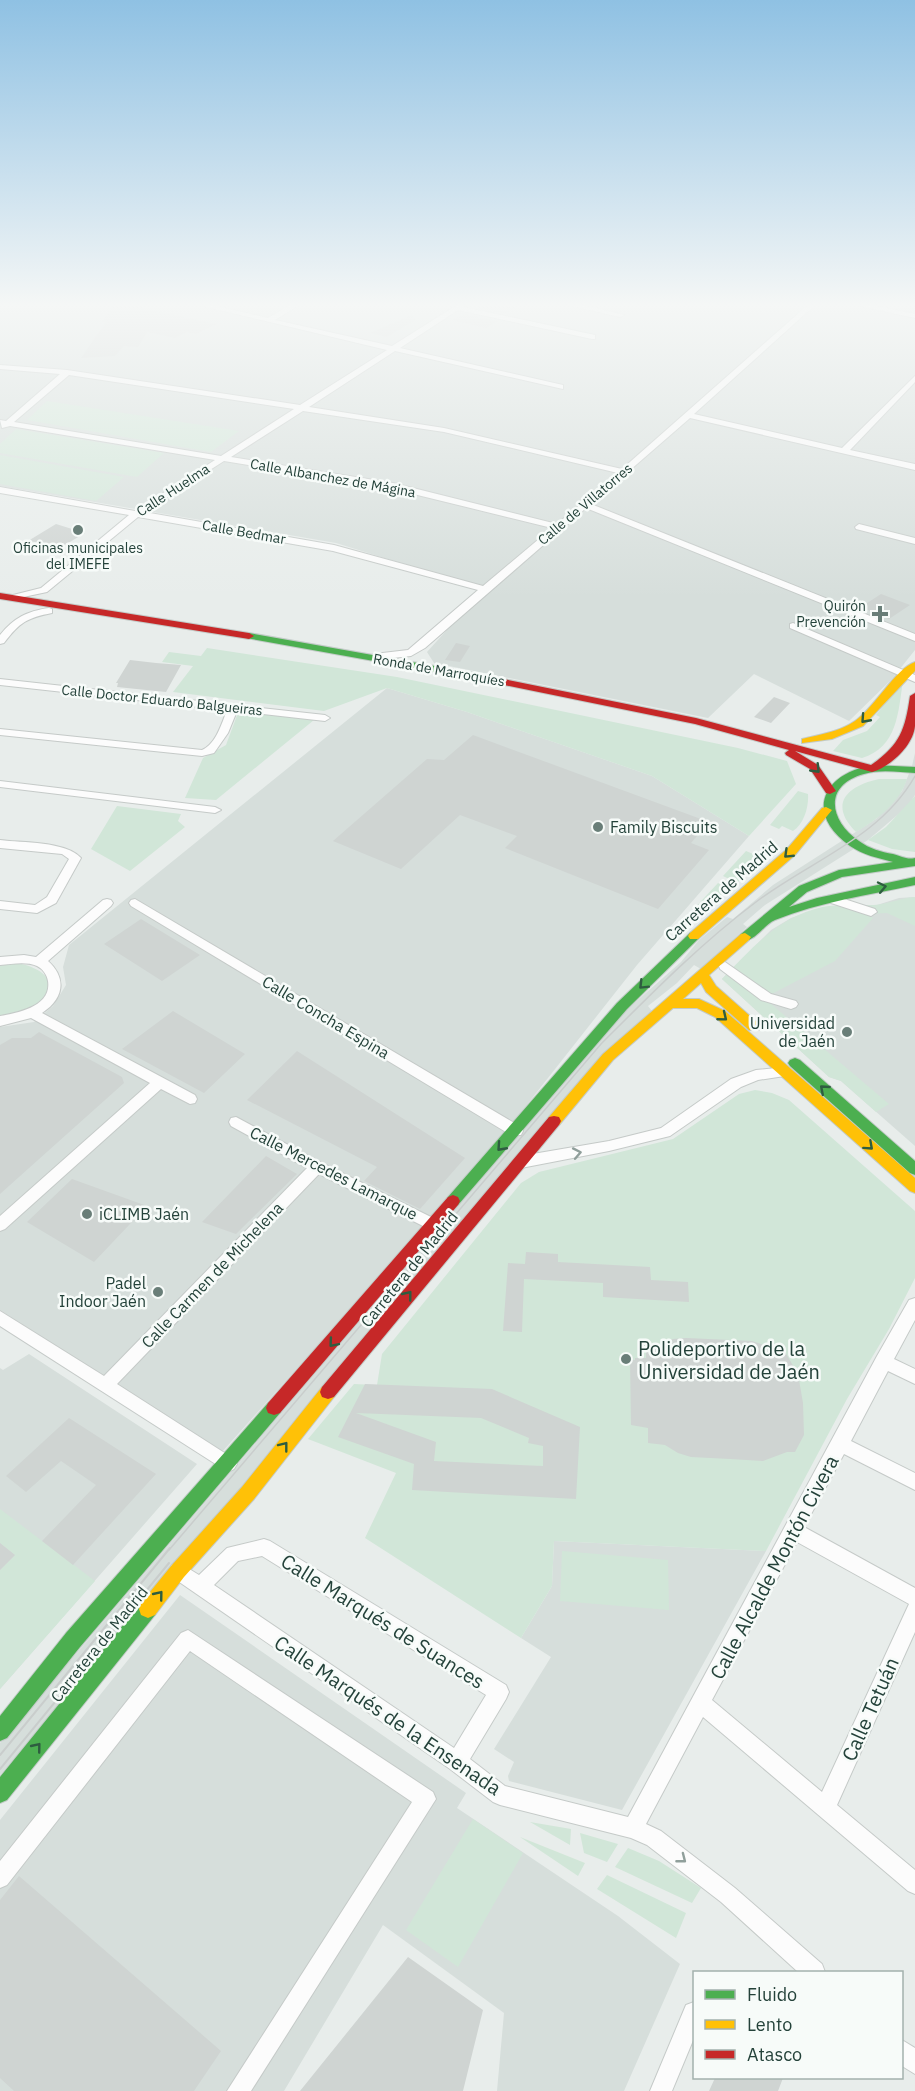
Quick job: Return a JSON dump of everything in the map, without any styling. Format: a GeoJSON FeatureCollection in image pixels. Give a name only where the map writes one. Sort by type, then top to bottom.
{"type":"FeatureCollection","features":[{"type":"Feature","properties":{"kind":"main road","name":"Ronda de Marroquíes"},"geometry":{"type":"LineString","coordinates":[[5,601],[424,667],[645,710],[777,741],[873,769]]}},
{"type":"Feature","properties":{"kind":"main road","name":"Ronda de Marroquíes"},"geometry":{"type":"LineString","coordinates":[[52,608],[474,683],[691,729],[807,760],[822,773],[830,791]]}},
{"type":"Feature","properties":{"kind":"main road"},"geometry":{"type":"LineString","coordinates":[[777,741],[806,741],[839,734],[859,726],[909,677],[915,664]]}},
{"type":"Feature","properties":{"kind":"main road"},"geometry":{"type":"LineString","coordinates":[[873,769],[905,743],[912,727],[915,696]]}},
{"type":"Feature","properties":{"kind":"main road"},"geometry":{"type":"LineString","coordinates":[[915,770],[873,769],[844,778],[830,791],[826,810],[836,829],[856,845],[889,858],[915,862]]}},
{"type":"Feature","properties":{"kind":"main road","name":"Carretera de Madrid"},"geometry":{"type":"LineString","coordinates":[[0,1731],[73,1640],[228,1464],[432,1224],[516,1131],[622,1006],[674,955],[784,858],[806,836],[826,810]]}},
{"type":"Feature","properties":{"kind":"main road","name":"Carretera de Madrid"},"geometry":{"type":"LineString","coordinates":[[0,1793],[178,1571],[248,1493],[297,1429],[608,1057],[765,919],[789,899],[814,883],[860,870],[915,862]]}},
{"type":"Feature","properties":{"kind":"main road"},"geometry":{"type":"LineString","coordinates":[[765,919],[858,892],[915,880]]}},
{"type":"Feature","properties":{"kind":"main road"},"geometry":{"type":"LineString","coordinates":[[702,974],[711,989],[915,1169]]}},
{"type":"Feature","properties":{"kind":"main road"},"geometry":{"type":"LineString","coordinates":[[669,1003],[696,1003],[709,1007],[915,1187]]}},
{"type":"Feature","properties":{"kind":"street"},"geometry":{"type":"LineString","coordinates":[[0,430],[4,423],[29,403]]}},
{"type":"Feature","properties":{"kind":"street"},"geometry":{"type":"LineString","coordinates":[[265,403],[444,430],[624,472]]}},
{"type":"Feature","properties":{"kind":"street","name":"Calle Huelma"},"geometry":{"type":"LineString","coordinates":[[44,590],[136,514],[308,403]]}},
{"type":"Feature","properties":{"kind":"street","name":"Calle de Villatorres"},"geometry":{"type":"LineString","coordinates":[[411,653],[703,403]]}},
{"type":"Feature","properties":{"kind":"street"},"geometry":{"type":"LineString","coordinates":[[846,450],[891,403]]}},
{"type":"Feature","properties":{"kind":"street"},"geometry":{"type":"LineString","coordinates":[[689,415],[915,466]]}},
{"type":"Feature","properties":{"kind":"street","name":"Calle Albanchez de Mágina"},"geometry":{"type":"LineString","coordinates":[[4,423],[393,486],[557,527]]}},
{"type":"Feature","properties":{"kind":"street","name":"Calle Bedmar"},"geometry":{"type":"LineString","coordinates":[[0,490],[334,548],[485,589]]}},
{"type":"Feature","properties":{"kind":"street"},"geometry":{"type":"LineString","coordinates":[[585,505],[915,638]]}},
{"type":"Feature","properties":{"kind":"street"},"geometry":{"type":"LineString","coordinates":[[859,527],[915,541]]}},
{"type":"Feature","properties":{"kind":"street"},"geometry":{"type":"LineString","coordinates":[[0,641],[17,619],[52,608],[44,590],[5,601]]}},
{"type":"Feature","properties":{"kind":"street"},"geometry":{"type":"LineString","coordinates":[[5,601],[16,611],[17,619]]}},
{"type":"Feature","properties":{"kind":"street"},"geometry":{"type":"LineString","coordinates":[[793,626],[909,677]]}},
{"type":"Feature","properties":{"kind":"street"},"geometry":{"type":"LineString","coordinates":[[370,657],[411,653],[414,662],[424,667]]}},
{"type":"Feature","properties":{"kind":"street"},"geometry":{"type":"LineString","coordinates":[[884,665],[915,664]]}},
{"type":"Feature","properties":{"kind":"street","name":"Calle Doctor Eduardo Balgueiras"},"geometry":{"type":"LineString","coordinates":[[0,682],[325,718]]}},
{"type":"Feature","properties":{"kind":"street"},"geometry":{"type":"LineString","coordinates":[[0,732],[202,753],[210,752],[223,733],[234,707]]}},
{"type":"Feature","properties":{"kind":"street"},"geometry":{"type":"LineString","coordinates":[[0,784],[215,810]]}},
{"type":"Feature","properties":{"kind":"street"},"geometry":{"type":"LineString","coordinates":[[0,844],[65,851],[75,858],[52,900],[37,909],[0,905]]}},
{"type":"Feature","properties":{"kind":"street"},"geometry":{"type":"LineString","coordinates":[[832,899],[871,912],[857,897],[858,892]]}},
{"type":"Feature","properties":{"kind":"street"},"geometry":{"type":"LineString","coordinates":[[39,962],[107,903]]}},
{"type":"Feature","properties":{"kind":"street","name":"Calle Concha Espina"},"geometry":{"type":"LineString","coordinates":[[135,903],[516,1131]]}},
{"type":"Feature","properties":{"kind":"street"},"geometry":{"type":"LineString","coordinates":[[0,961],[20,958],[39,962],[53,973],[55,989],[45,1005],[32,1014],[0,1021]]}},
{"type":"Feature","properties":{"kind":"street"},"geometry":{"type":"LineString","coordinates":[[725,966],[766,997],[792,1004]]}},
{"type":"Feature","properties":{"kind":"street"},"geometry":{"type":"LineString","coordinates":[[32,1014],[190,1099]]}},
{"type":"Feature","properties":{"kind":"street"},"geometry":{"type":"LineString","coordinates":[[519,1162],[609,1146],[665,1132],[736,1083],[756,1075],[786,1072]]}},
{"type":"Feature","properties":{"kind":"street"},"geometry":{"type":"LineString","coordinates":[[0,1225],[159,1083]]}},
{"type":"Feature","properties":{"kind":"street","name":"Calle Mercedes Lamarque"},"geometry":{"type":"LineString","coordinates":[[236,1122],[317,1167],[432,1224]]}},
{"type":"Feature","properties":{"kind":"street","name":"Calle Carmen de Michelena"},"geometry":{"type":"LineString","coordinates":[[106,1384],[317,1167]]}},
{"type":"Feature","properties":{"kind":"street","name":"Calle Alcalde Montón Civera"},"geometry":{"type":"LineString","coordinates":[[633,1828],[915,1305]]}},
{"type":"Feature","properties":{"kind":"street"},"geometry":{"type":"LineString","coordinates":[[0,1318],[228,1464]]}},
{"type":"Feature","properties":{"kind":"street"},"geometry":{"type":"LineString","coordinates":[[883,1362],[915,1377]]}},
{"type":"Feature","properties":{"kind":"street"},"geometry":{"type":"LineString","coordinates":[[841,1444],[915,1482]]}},
{"type":"Feature","properties":{"kind":"street"},"geometry":{"type":"LineString","coordinates":[[794,1531],[915,1598]]}},
{"type":"Feature","properties":{"kind":"street","name":"Calle Marqués de Suances"},"geometry":{"type":"LineString","coordinates":[[200,1586],[233,1554],[264,1547],[499,1692],[457,1762]]}},
{"type":"Feature","properties":{"kind":"street","name":"Calle Marqués de la Ensenada"},"geometry":{"type":"LineString","coordinates":[[178,1571],[457,1762],[500,1795],[633,1828],[654,1838],[728,1895],[813,1971]]}},
{"type":"Feature","properties":{"kind":"street","name":"Calle Tetuán"},"geometry":{"type":"LineString","coordinates":[[826,1808],[915,1611]]}},
{"type":"Feature","properties":{"kind":"street"},"geometry":{"type":"LineString","coordinates":[[0,1878],[188,1639],[426,1799],[238,2091]]}},
{"type":"Feature","properties":{"kind":"street"},"geometry":{"type":"LineString","coordinates":[[701,1703],[915,1884]]}},
{"type":"Feature","properties":{"kind":"street"},"geometry":{"type":"LineString","coordinates":[[661,2091],[693,2015]]}},
{"type":"Feature","properties":{"kind":"street"},"geometry":{"type":"LineString","coordinates":[[903,2052],[915,2063]]}},
{"type":"Feature","properties":{"kind":"shaded area"},"geometry":{"type":"Polygon","coordinates":[[[0,403],[915,403],[915,650],[891,680],[849,721],[754,674],[708,718],[434,663],[427,652],[484,589],[336,543],[0,486],[0,403]]]}},
{"type":"Feature","properties":{"kind":"shaded area"},"geometry":{"type":"Polygon","coordinates":[[[387,688],[467,712],[652,776],[749,836],[637,965],[481,1163],[222,1452],[0,1310],[0,1027],[34,1022],[53,1006],[66,985],[63,967],[69,945],[387,688]]]}},
{"type":"Feature","properties":{"kind":"shaded area"},"geometry":{"type":"Polygon","coordinates":[[[915,753],[915,795],[908,806],[868,840],[765,905],[743,924],[747,927],[701,969],[694,965],[677,983],[648,1006],[652,1011],[0,1775],[0,1743],[622,1014],[681,962],[699,940],[727,917],[733,919],[773,885],[876,819],[902,791],[915,753]]]}},
{"type":"Feature","properties":{"kind":"shaded area","name":"Universidad de Jaén"},"geometry":{"type":"Polygon","coordinates":[[[915,897],[915,1146],[841,1081],[829,1077],[722,979],[771,930],[791,918],[823,907],[877,905],[899,898],[915,897]]]}},
{"type":"Feature","properties":{"kind":"shaded area"},"geometry":{"type":"Polygon","coordinates":[[[29,1354],[197,1464],[0,1689],[0,1368],[3,1370],[29,1354]]]}},
{"type":"Feature","properties":{"kind":"shaded area"},"geometry":{"type":"Polygon","coordinates":[[[554,1541],[766,1551],[622,1810],[509,1781],[508,1776],[514,1762],[494,1749],[551,1657],[521,1638],[552,1586],[554,1541]]]}},
{"type":"Feature","properties":{"kind":"shaded area"},"geometry":{"type":"Polygon","coordinates":[[[180,1595],[466,1793],[457,1808],[618,1916],[680,1964],[624,2091],[497,2091],[504,2013],[383,1925],[284,2091],[0,2091],[0,1820],[180,1595]]]}},
{"type":"Feature","properties":{"kind":"green space"},"geometry":{"type":"Polygon","coordinates":[[[45,403],[57,403],[239,431],[211,452],[27,420],[45,403]]]}},
{"type":"Feature","properties":{"kind":"green space"},"geometry":{"type":"Polygon","coordinates":[[[16,429],[164,453],[137,477],[0,453],[0,444],[16,429]]]}},
{"type":"Feature","properties":{"kind":"green space"},"geometry":{"type":"Polygon","coordinates":[[[0,455],[124,477],[96,501],[0,484],[0,455]]]}},
{"type":"Feature","properties":{"kind":"green space"},"geometry":{"type":"Polygon","coordinates":[[[207,648],[397,677],[738,748],[787,761],[796,784],[749,836],[652,776],[467,712],[387,688],[324,711],[173,692],[193,666],[162,662],[169,652],[201,656],[207,648]]]}},
{"type":"Feature","properties":{"kind":"green space"},"geometry":{"type":"Polygon","coordinates":[[[903,681],[894,727],[883,746],[862,758],[833,751],[843,740],[867,731],[880,717],[876,715],[903,681]]]}},
{"type":"Feature","properties":{"kind":"green space"},"geometry":{"type":"Polygon","coordinates":[[[239,710],[314,720],[216,800],[185,798],[203,758],[226,745],[239,710]]]}},
{"type":"Feature","properties":{"kind":"green space"},"geometry":{"type":"Polygon","coordinates":[[[879,779],[907,779],[899,795],[887,810],[856,832],[843,813],[845,798],[858,786],[879,779]]]}},
{"type":"Feature","properties":{"kind":"green space"},"geometry":{"type":"Polygon","coordinates":[[[798,791],[808,794],[808,804],[803,820],[797,828],[793,831],[782,826],[779,829],[770,825],[798,791]]]}},
{"type":"Feature","properties":{"kind":"green space"},"geometry":{"type":"Polygon","coordinates":[[[915,796],[915,852],[892,849],[868,840],[886,827],[915,796]]]}},
{"type":"Feature","properties":{"kind":"green space"},"geometry":{"type":"Polygon","coordinates":[[[117,806],[181,814],[178,821],[185,827],[130,871],[91,849],[117,806]]]}},
{"type":"Feature","properties":{"kind":"green space"},"geometry":{"type":"Polygon","coordinates":[[[746,851],[765,859],[737,883],[723,876],[746,851]]]}},
{"type":"Feature","properties":{"kind":"green space"},"geometry":{"type":"Polygon","coordinates":[[[718,883],[730,889],[694,919],[691,918],[690,913],[718,883]]]}},
{"type":"Feature","properties":{"kind":"green space"},"geometry":{"type":"Polygon","coordinates":[[[915,897],[915,926],[887,913],[866,914],[873,918],[835,961],[764,998],[889,1104],[876,1112],[841,1081],[829,1077],[722,979],[767,935],[807,911],[829,906],[879,904],[915,897]]]}},
{"type":"Feature","properties":{"kind":"green space"},"geometry":{"type":"Polygon","coordinates":[[[15,963],[38,970],[48,980],[49,986],[47,993],[31,1008],[0,1016],[0,966],[15,963]]]}},
{"type":"Feature","properties":{"kind":"green space","name":"Polideportivo de la Universidad de Jaén"},"geometry":{"type":"Polygon","coordinates":[[[755,1090],[772,1093],[789,1100],[915,1211],[915,1278],[766,1551],[554,1541],[552,1586],[521,1638],[365,1538],[396,1473],[308,1439],[354,1384],[377,1385],[382,1354],[521,1183],[539,1172],[673,1139],[739,1094],[755,1090]]]}},
{"type":"Feature","properties":{"kind":"green space"},"geometry":{"type":"Polygon","coordinates":[[[0,1509],[95,1581],[0,1689],[0,1570],[15,1555],[0,1543],[0,1509]]]}},
{"type":"Feature","properties":{"kind":"green space"},"geometry":{"type":"Polygon","coordinates":[[[562,1551],[668,1560],[669,1610],[560,1601],[562,1551]]]}},
{"type":"Feature","properties":{"kind":"green space"},"geometry":{"type":"Polygon","coordinates":[[[473,1819],[523,1853],[458,1967],[406,1930],[473,1819]]]}},
{"type":"Feature","properties":{"kind":"green space"},"geometry":{"type":"Polygon","coordinates":[[[530,1822],[571,1829],[570,1845],[530,1822]]]}},
{"type":"Feature","properties":{"kind":"green space"},"geometry":{"type":"Polygon","coordinates":[[[580,1833],[618,1844],[607,1862],[584,1853],[580,1833]]]}},
{"type":"Feature","properties":{"kind":"green space"},"geometry":{"type":"Polygon","coordinates":[[[520,1837],[585,1863],[578,1876],[520,1837]]]}},
{"type":"Feature","properties":{"kind":"green space"},"geometry":{"type":"Polygon","coordinates":[[[628,1848],[659,1861],[701,1888],[692,1903],[615,1867],[628,1848]]]}},
{"type":"Feature","properties":{"kind":"green space"},"geometry":{"type":"Polygon","coordinates":[[[607,1875],[686,1913],[676,1938],[597,1889],[607,1875]]]}},
{"type":"Feature","properties":{"kind":"building"},"geometry":{"type":"Polygon","coordinates":[[[56,524],[85,533],[63,546],[28,541],[56,524]]]}},
{"type":"Feature","properties":{"kind":"building"},"geometry":{"type":"Polygon","coordinates":[[[881,594],[910,605],[889,619],[861,607],[881,594]]]}},
{"type":"Feature","properties":{"kind":"building"},"geometry":{"type":"Polygon","coordinates":[[[456,643],[470,646],[460,662],[445,660],[456,643]]]}},
{"type":"Feature","properties":{"kind":"building"},"geometry":{"type":"Polygon","coordinates":[[[130,660],[181,665],[166,692],[117,687],[118,683],[116,683],[130,660]]]}},
{"type":"Feature","properties":{"kind":"building"},"geometry":{"type":"Polygon","coordinates":[[[774,697],[790,703],[771,723],[754,717],[774,697]]]}},
{"type":"Feature","properties":{"kind":"building","name":"Family Biscuits"},"geometry":{"type":"Polygon","coordinates":[[[473,735],[709,822],[691,843],[709,850],[658,909],[505,848],[517,836],[460,815],[401,869],[333,841],[427,759],[444,760],[473,735]]]}},
{"type":"Feature","properties":{"kind":"building"},"geometry":{"type":"Polygon","coordinates":[[[141,919],[200,955],[162,981],[104,944],[141,919]]]}},
{"type":"Feature","properties":{"kind":"building"},"geometry":{"type":"Polygon","coordinates":[[[173,1011],[245,1054],[204,1093],[122,1049],[173,1011]]]}},
{"type":"Feature","properties":{"kind":"building"},"geometry":{"type":"Polygon","coordinates":[[[39,1032],[122,1077],[124,1083],[0,1194],[0,1045],[12,1038],[31,1038],[39,1032]]]}},
{"type":"Feature","properties":{"kind":"building"},"geometry":{"type":"Polygon","coordinates":[[[297,1051],[465,1158],[420,1209],[364,1181],[377,1167],[247,1100],[297,1051]]]}},
{"type":"Feature","properties":{"kind":"building"},"geometry":{"type":"Polygon","coordinates":[[[266,1156],[297,1174],[236,1234],[202,1222],[266,1156]]]}},
{"type":"Feature","properties":{"kind":"building","name":"iCLIMB Jaén"},"geometry":{"type":"Polygon","coordinates":[[[72,1179],[147,1206],[94,1262],[27,1222],[72,1179]]]}},
{"type":"Feature","properties":{"kind":"building"},"geometry":{"type":"Polygon","coordinates":[[[526,1252],[558,1254],[558,1262],[650,1267],[651,1280],[688,1282],[689,1302],[603,1297],[603,1283],[524,1279],[522,1332],[503,1331],[508,1263],[525,1264],[526,1252]]]}},
{"type":"Feature","properties":{"kind":"building"},"geometry":{"type":"Polygon","coordinates":[[[673,1339],[752,1341],[785,1352],[798,1374],[803,1403],[804,1435],[795,1452],[787,1452],[763,1461],[691,1457],[678,1453],[665,1445],[648,1443],[648,1428],[631,1425],[630,1360],[646,1358],[646,1345],[659,1345],[673,1339]]]}},
{"type":"Feature","properties":{"kind":"building"},"geometry":{"type":"Polygon","coordinates":[[[365,1384],[492,1389],[580,1427],[576,1499],[412,1490],[414,1464],[338,1437],[365,1384]],[[356,1413],[436,1442],[434,1461],[543,1466],[543,1446],[528,1443],[529,1438],[481,1418],[356,1413]]]}},
{"type":"Feature","properties":{"kind":"building"},"geometry":{"type":"Polygon","coordinates":[[[69,1418],[156,1474],[73,1565],[42,1541],[96,1485],[61,1461],[26,1492],[6,1476],[69,1418]]]}},
{"type":"Feature","properties":{"kind":"building"},"geometry":{"type":"Polygon","coordinates":[[[0,1543],[15,1555],[0,1570],[0,1543]]]}},
{"type":"Feature","properties":{"kind":"building"},"geometry":{"type":"Polygon","coordinates":[[[19,1876],[221,2051],[194,2091],[14,2091],[0,2078],[0,1900],[19,1876]]]}},
{"type":"Feature","properties":{"kind":"building"},"geometry":{"type":"Polygon","coordinates":[[[408,1957],[483,2010],[463,2091],[300,2091],[408,1957]]]}},
{"type":"Feature","properties":{"kind":"building"},"geometry":{"type":"Polygon","coordinates":[[[715,2079],[783,2079],[778,2091],[709,2091],[715,2079]]]}},
{"type":"Feature","properties":{"kind":"tram line"},"geometry":{"type":"LineString","coordinates":[[169,1550],[601,1044],[676,970],[735,918],[777,887],[843,847],[883,816],[900,798],[915,776]]}},
{"type":"Feature","properties":{"kind":"tram line"},"geometry":{"type":"LineString","coordinates":[[0,1755],[170,1548]]}},
{"type":"Feature","properties":{"kind":"tram line"},"geometry":{"type":"LineString","coordinates":[[0,1769],[169,1563]]}},
{"type":"Feature","properties":{"kind":"traffic: fast"},"geometry":{"type":"LineString","coordinates":[[249,636],[474,676]]}},
{"type":"Feature","properties":{"kind":"traffic: fast"},"geometry":{"type":"LineString","coordinates":[[901,860],[869,852],[853,843],[835,825],[828,804],[838,784],[858,772],[882,768],[915,770]]}},
{"type":"Feature","properties":{"kind":"traffic: fast"},"geometry":{"type":"LineString","coordinates":[[745,937],[803,889],[839,874],[915,862]]}},
{"type":"Feature","properties":{"kind":"traffic: fast"},"geometry":{"type":"LineString","coordinates":[[765,919],[817,902],[915,881]]}},
{"type":"Feature","properties":{"kind":"traffic: fast"},"geometry":{"type":"LineString","coordinates":[[453,1201],[622,1006],[694,936]]}},
{"type":"Feature","properties":{"kind":"traffic: fast"},"geometry":{"type":"LineString","coordinates":[[795,1063],[915,1169]]}},
{"type":"Feature","properties":{"kind":"traffic: fast"},"geometry":{"type":"LineString","coordinates":[[0,1731],[73,1640],[274,1408]]}},
{"type":"Feature","properties":{"kind":"traffic: fast"},"geometry":{"type":"LineString","coordinates":[[0,1793],[148,1609]]}},
{"type":"Feature","properties":{"kind":"traffic: slow"},"geometry":{"type":"LineString","coordinates":[[806,741],[828,737],[859,724],[915,665]]}},
{"type":"Feature","properties":{"kind":"traffic: slow"},"geometry":{"type":"LineString","coordinates":[[694,936],[791,852],[826,810]]}},
{"type":"Feature","properties":{"kind":"traffic: slow"},"geometry":{"type":"LineString","coordinates":[[554,1121],[608,1057],[745,937]]}},
{"type":"Feature","properties":{"kind":"traffic: slow"},"geometry":{"type":"LineString","coordinates":[[702,974],[711,989],[754,1027]]}},
{"type":"Feature","properties":{"kind":"traffic: slow"},"geometry":{"type":"LineString","coordinates":[[668,1003],[699,1004],[720,1014],[915,1187]]}},
{"type":"Feature","properties":{"kind":"traffic: slow"},"geometry":{"type":"LineString","coordinates":[[148,1609],[178,1571],[248,1493],[328,1392]]}},
{"type":"Feature","properties":{"kind":"traffic: jam"},"geometry":{"type":"LineString","coordinates":[[0,596],[249,636]]}},
{"type":"Feature","properties":{"kind":"traffic: jam"},"geometry":{"type":"LineString","coordinates":[[474,676],[696,721],[872,769]]}},
{"type":"Feature","properties":{"kind":"traffic: jam"},"geometry":{"type":"LineString","coordinates":[[875,768],[894,753],[906,738],[912,720],[915,696]]}},
{"type":"Feature","properties":{"kind":"traffic: jam"},"geometry":{"type":"LineString","coordinates":[[790,753],[814,767],[830,791]]}},
{"type":"Feature","properties":{"kind":"traffic: jam"},"geometry":{"type":"LineString","coordinates":[[328,1392],[554,1121]]}},
{"type":"Feature","properties":{"kind":"traffic: jam"},"geometry":{"type":"LineString","coordinates":[[274,1408],[453,1201]]}},
{"type":"Feature","properties":{"kind":"place","name":"Oficinas municipales del IMEFE"},"geometry":{"type":"Point","coordinates":[78,530]}},
{"type":"Feature","properties":{"kind":"place","name":"Quirón Prevención"},"geometry":{"type":"Point","coordinates":[880,614]}},
{"type":"Feature","properties":{"kind":"place","name":"Family Biscuits"},"geometry":{"type":"Point","coordinates":[598,827]}},
{"type":"Feature","properties":{"kind":"place","name":"Universidad de Jaén"},"geometry":{"type":"Point","coordinates":[847,1032]}},
{"type":"Feature","properties":{"kind":"place","name":"iCLIMB Jaén"},"geometry":{"type":"Point","coordinates":[87,1214]}},
{"type":"Feature","properties":{"kind":"place","name":"Padel Indoor Jaén"},"geometry":{"type":"Point","coordinates":[158,1292]}},
{"type":"Feature","properties":{"kind":"place","name":"Polideportivo de la Universidad de Jaén"},"geometry":{"type":"Point","coordinates":[626,1359]}}]}
